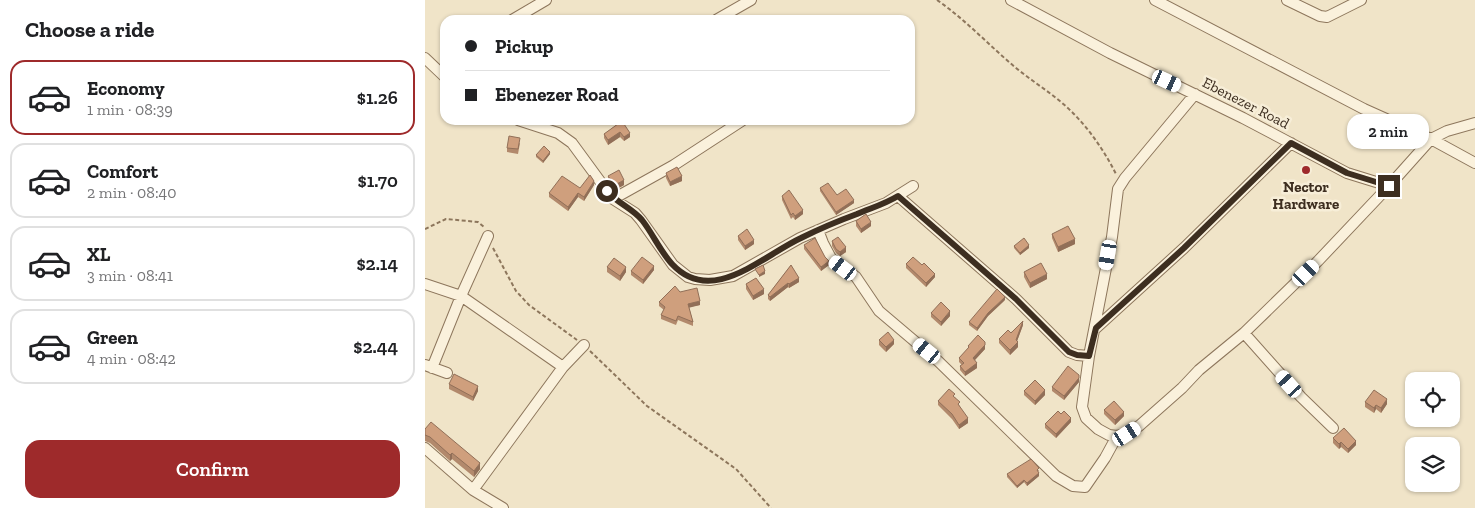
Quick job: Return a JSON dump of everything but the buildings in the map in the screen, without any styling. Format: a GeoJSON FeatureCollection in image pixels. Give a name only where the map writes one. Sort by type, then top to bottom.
{"type":"FeatureCollection","features":[{"type":"Feature","properties":{"kind":"street"},"geometry":{"type":"LineString","coordinates":[[520,15],[546,0]]}},
{"type":"Feature","properties":{"kind":"street"},"geometry":{"type":"LineString","coordinates":[[725,15],[751,0]]}},
{"type":"Feature","properties":{"kind":"street","name":"Ebenezer Road"},"geometry":{"type":"LineString","coordinates":[[1011,0],[1102,49],[1195,94],[1347,173],[1389,186]]}},
{"type":"Feature","properties":{"kind":"street"},"geometry":{"type":"LineString","coordinates":[[1155,0],[1364,109],[1431,139],[1475,163]]}},
{"type":"Feature","properties":{"kind":"street"},"geometry":{"type":"LineString","coordinates":[[1287,0],[1320,16],[1327,17],[1361,0]]}},
{"type":"Feature","properties":{"kind":"street"},"geometry":{"type":"LineString","coordinates":[[425,61],[440,70]]}},
{"type":"Feature","properties":{"kind":"street"},"geometry":{"type":"LineString","coordinates":[[1195,94],[1121,184],[1117,198],[1096,328],[1089,356],[1082,410],[1086,418],[1098,429],[1109,435],[1127,434],[1139,426],[1244,333],[1319,261],[1431,139],[1447,131],[1475,123]]}},
{"type":"Feature","properties":{"kind":"street"},"geometry":{"type":"LineString","coordinates":[[532,125],[564,136],[580,153],[613,199],[635,213],[641,220],[673,265],[688,277],[695,279],[710,280],[733,276],[800,238],[886,203],[913,186]]}},
{"type":"Feature","properties":{"kind":"street"},"geometry":{"type":"LineString","coordinates":[[613,199],[675,164],[735,125]]}},
{"type":"Feature","properties":{"kind":"street"},"geometry":{"type":"LineString","coordinates":[[1096,328],[1184,248],[1291,143]]}},
{"type":"Feature","properties":{"kind":"street"},"geometry":{"type":"LineString","coordinates":[[898,196],[1016,299],[1069,352],[1089,356]]}},
{"type":"Feature","properties":{"kind":"street"},"geometry":{"type":"LineString","coordinates":[[818,230],[831,258],[856,277],[879,311],[938,361],[1056,476],[1073,486],[1085,487],[1105,458],[1117,436]]}},
{"type":"Feature","properties":{"kind":"street"},"geometry":{"type":"LineString","coordinates":[[447,374],[429,366],[488,236]]}},
{"type":"Feature","properties":{"kind":"street"},"geometry":{"type":"LineString","coordinates":[[425,284],[461,296],[563,367]]}},
{"type":"Feature","properties":{"kind":"street"},"geometry":{"type":"LineString","coordinates":[[1244,333],[1301,397],[1333,428]]}},
{"type":"Feature","properties":{"kind":"street"},"geometry":{"type":"LineString","coordinates":[[473,490],[563,367],[584,345]]}},
{"type":"Feature","properties":{"kind":"street"},"geometry":{"type":"LineString","coordinates":[[425,448],[473,490],[503,508]]}},
{"type":"Feature","properties":{"kind":"path"},"geometry":{"type":"LineString","coordinates":[[937,0],[969,25],[1018,70],[1071,112],[1096,141],[1121,184]]}},
{"type":"Feature","properties":{"kind":"path"},"geometry":{"type":"LineString","coordinates":[[425,229],[446,219],[481,223],[516,291],[534,309],[584,345],[647,406],[736,469],[771,508]]}},
{"type":"Feature","properties":{"kind":"place","name":"Nector Hardware"},"geometry":{"type":"Point","coordinates":[1306,170]}},
{"type":"Feature","properties":{"kind":"route"},"geometry":{"type":"LineString","coordinates":[[607,191],[613,199],[635,213],[679,271],[688,277],[710,280],[733,276],[800,238],[886,203],[898,196],[1016,299],[1063,347],[1077,355],[1089,356],[1096,328],[1184,248],[1291,143],[1347,173],[1389,186]]}}]}
